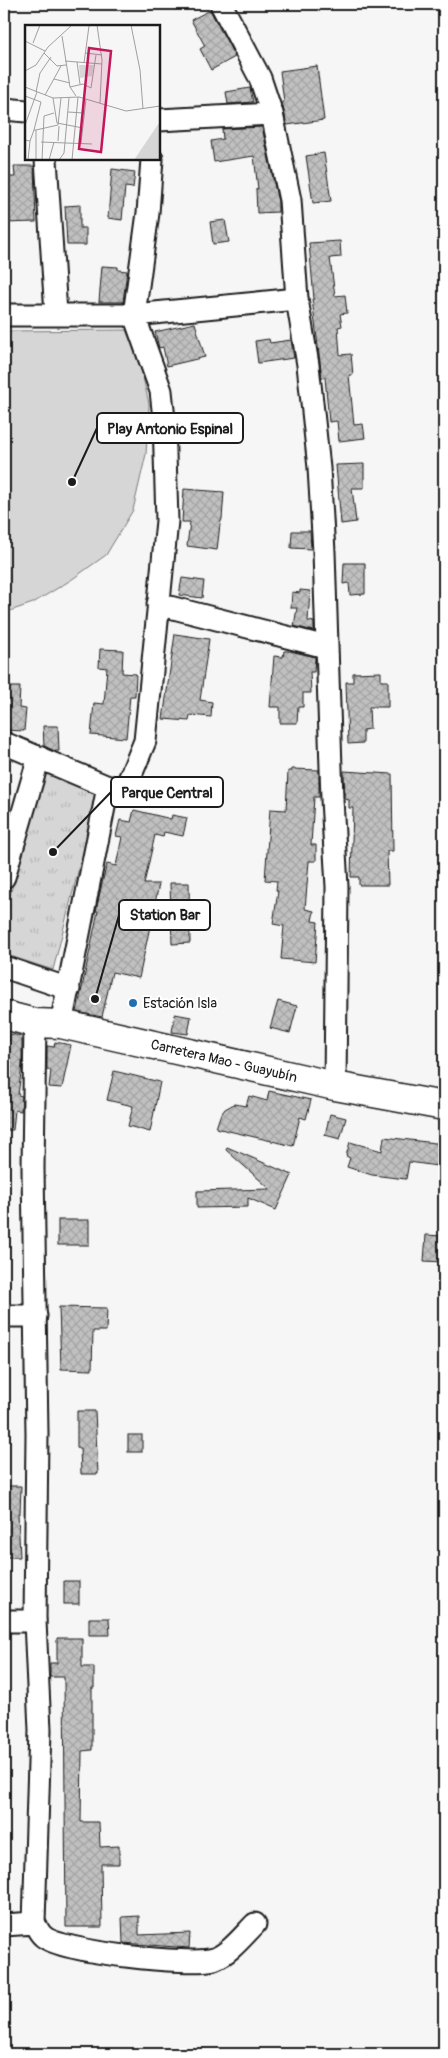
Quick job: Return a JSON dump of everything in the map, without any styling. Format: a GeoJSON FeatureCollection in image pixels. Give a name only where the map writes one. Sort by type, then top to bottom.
{"type":"FeatureCollection","features":[{"type":"Feature","properties":{"kind":"main road","name":"Carretera Mao - Guayubín"},"geometry":{"type":"LineString","coordinates":[[4,1015],[336,1086],[444,1106]]}},
{"type":"Feature","properties":{"kind":"street"},"geometry":{"type":"LineString","coordinates":[[221,4],[260,78],[272,114],[290,200],[297,299],[308,365],[319,468],[337,887],[336,1086]]}},
{"type":"Feature","properties":{"kind":"street"},"geometry":{"type":"LineString","coordinates":[[4,108],[25,111]]}},
{"type":"Feature","properties":{"kind":"street"},"geometry":{"type":"LineString","coordinates":[[160,120],[272,114]]}},
{"type":"Feature","properties":{"kind":"street"},"geometry":{"type":"LineString","coordinates":[[46,160],[56,314]]}},
{"type":"Feature","properties":{"kind":"street"},"geometry":{"type":"LineString","coordinates":[[4,743],[108,786],[126,787],[144,741],[168,521],[161,391],[134,315],[148,213],[152,160]]}},
{"type":"Feature","properties":{"kind":"street"},"geometry":{"type":"LineString","coordinates":[[4,315],[134,315],[297,299]]}},
{"type":"Feature","properties":{"kind":"street"},"geometry":{"type":"LineString","coordinates":[[158,604],[326,647]]}},
{"type":"Feature","properties":{"kind":"street"},"geometry":{"type":"LineString","coordinates":[[4,877],[39,757]]}},
{"type":"Feature","properties":{"kind":"street"},"geometry":{"type":"LineString","coordinates":[[108,786],[68,989],[48,1023],[33,1168],[37,1434],[35,1620],[40,1730],[34,1923],[43,1937],[72,1948],[112,1954],[195,1960],[213,1959],[226,1952],[255,1924]]}},
{"type":"Feature","properties":{"kind":"street"},"geometry":{"type":"LineString","coordinates":[[4,967],[68,989]]}},
{"type":"Feature","properties":{"kind":"street"},"geometry":{"type":"LineString","coordinates":[[4,1316],[36,1316]]}},
{"type":"Feature","properties":{"kind":"street"},"geometry":{"type":"LineString","coordinates":[[4,1621],[35,1620]]}},
{"type":"Feature","properties":{"kind":"street"},"geometry":{"type":"LineString","coordinates":[[4,1925],[34,1923]]}},
{"type":"Feature","properties":{"kind":"green space"},"geometry":{"type":"Polygon","coordinates":[[[126,330],[140,364],[149,404],[146,454],[133,510],[106,555],[71,580],[33,603],[4,613],[4,331],[126,330]]]}},
{"type":"Feature","properties":{"kind":"green space"},"geometry":{"type":"Polygon","coordinates":[[[47,770],[99,789],[53,970],[4,954],[4,915],[47,770]]]}},
{"type":"Feature","properties":{"kind":"building"},"geometry":{"type":"Polygon","coordinates":[[[210,10],[235,57],[211,70],[200,49],[205,46],[191,20],[210,10]]]}},
{"type":"Feature","properties":{"kind":"building"},"geometry":{"type":"Polygon","coordinates":[[[317,66],[324,120],[287,125],[282,102],[284,102],[280,71],[317,66]]]}},
{"type":"Feature","properties":{"kind":"building"},"geometry":{"type":"Polygon","coordinates":[[[250,88],[253,102],[228,104],[226,92],[250,88]]]}},
{"type":"Feature","properties":{"kind":"building"},"geometry":{"type":"Polygon","coordinates":[[[262,127],[278,202],[278,212],[257,213],[256,189],[258,189],[254,156],[214,162],[211,141],[223,139],[222,129],[262,127]]]}},
{"type":"Feature","properties":{"kind":"building"},"geometry":{"type":"Polygon","coordinates":[[[324,153],[331,201],[313,203],[306,156],[324,153]]]}},
{"type":"Feature","properties":{"kind":"building"},"geometry":{"type":"Polygon","coordinates":[[[14,166],[34,166],[36,222],[4,223],[4,177],[15,177],[14,166]]]}},
{"type":"Feature","properties":{"kind":"building"},"geometry":{"type":"Polygon","coordinates":[[[112,169],[135,172],[133,188],[125,187],[122,220],[108,218],[112,169]]]}},
{"type":"Feature","properties":{"kind":"building"},"geometry":{"type":"Polygon","coordinates":[[[80,205],[80,228],[86,228],[86,245],[67,245],[65,206],[80,205]]]}},
{"type":"Feature","properties":{"kind":"building"},"geometry":{"type":"Polygon","coordinates":[[[225,220],[229,242],[213,244],[210,222],[225,220]]]}},
{"type":"Feature","properties":{"kind":"building"},"geometry":{"type":"Polygon","coordinates":[[[340,241],[341,257],[330,258],[335,296],[345,295],[347,313],[340,314],[342,326],[338,327],[340,355],[351,354],[353,375],[349,375],[354,425],[363,424],[365,438],[339,441],[337,421],[329,422],[325,377],[322,378],[312,299],[314,299],[309,243],[340,241]]]}},
{"type":"Feature","properties":{"kind":"building"},"geometry":{"type":"Polygon","coordinates":[[[102,266],[118,267],[118,270],[127,271],[123,302],[99,302],[102,266]]]}},
{"type":"Feature","properties":{"kind":"building"},"geometry":{"type":"Polygon","coordinates":[[[195,323],[205,357],[167,366],[163,347],[159,348],[155,332],[195,323]]]}},
{"type":"Feature","properties":{"kind":"building"},"geometry":{"type":"Polygon","coordinates":[[[269,339],[270,343],[291,340],[294,358],[258,363],[255,341],[269,339]]]}},
{"type":"Feature","properties":{"kind":"building"},"geometry":{"type":"Polygon","coordinates":[[[364,464],[364,488],[352,488],[356,522],[341,524],[336,465],[364,464]]]}},
{"type":"Feature","properties":{"kind":"building"},"geometry":{"type":"Polygon","coordinates":[[[184,489],[224,492],[217,550],[187,546],[190,522],[182,522],[184,489]]]}},
{"type":"Feature","properties":{"kind":"building"},"geometry":{"type":"Polygon","coordinates":[[[292,531],[310,531],[311,549],[291,548],[292,531]]]}},
{"type":"Feature","properties":{"kind":"building"},"geometry":{"type":"Polygon","coordinates":[[[344,563],[365,563],[365,594],[350,595],[349,583],[343,584],[344,563]]]}},
{"type":"Feature","properties":{"kind":"building"},"geometry":{"type":"Polygon","coordinates":[[[182,578],[204,581],[202,598],[179,595],[182,578]]]}},
{"type":"Feature","properties":{"kind":"building"},"geometry":{"type":"Polygon","coordinates":[[[300,590],[310,591],[308,621],[314,622],[314,631],[294,626],[297,608],[291,608],[292,592],[300,593],[300,590]]]}},
{"type":"Feature","properties":{"kind":"building"},"geometry":{"type":"Polygon","coordinates":[[[175,634],[209,639],[200,700],[212,702],[211,717],[190,715],[189,721],[163,719],[175,634]]]}},
{"type":"Feature","properties":{"kind":"building"},"geometry":{"type":"Polygon","coordinates":[[[100,649],[123,650],[122,673],[136,674],[135,696],[130,696],[126,738],[91,735],[94,703],[104,704],[107,668],[99,667],[100,649]]]}},
{"type":"Feature","properties":{"kind":"building"},"geometry":{"type":"Polygon","coordinates":[[[284,651],[315,657],[314,672],[310,672],[311,693],[303,693],[303,707],[298,707],[297,723],[280,723],[280,707],[270,707],[274,656],[283,657],[284,651]]]}},
{"type":"Feature","properties":{"kind":"building"},"geometry":{"type":"Polygon","coordinates":[[[381,672],[381,681],[388,681],[388,707],[369,707],[370,729],[363,730],[363,743],[348,744],[346,682],[353,682],[353,673],[381,672]]]}},
{"type":"Feature","properties":{"kind":"building"},"geometry":{"type":"Polygon","coordinates":[[[4,687],[20,687],[19,708],[26,709],[24,731],[4,730],[4,687]]]}},
{"type":"Feature","properties":{"kind":"building"},"geometry":{"type":"Polygon","coordinates":[[[43,726],[58,726],[59,751],[44,746],[43,726]]]}},
{"type":"Feature","properties":{"kind":"building"},"geometry":{"type":"Polygon","coordinates":[[[292,769],[319,770],[319,797],[314,797],[311,845],[316,845],[316,861],[309,861],[305,909],[314,911],[312,921],[318,922],[315,962],[281,959],[284,926],[273,924],[278,891],[276,890],[277,881],[265,880],[270,809],[286,810],[288,771],[292,771],[292,769]]]}},
{"type":"Feature","properties":{"kind":"building"},"geometry":{"type":"Polygon","coordinates":[[[344,771],[392,774],[393,851],[387,851],[388,885],[359,885],[359,877],[351,877],[353,808],[349,808],[349,800],[345,799],[344,771]]]}},
{"type":"Feature","properties":{"kind":"building"},"geometry":{"type":"Polygon","coordinates":[[[134,810],[171,819],[172,815],[187,818],[183,836],[164,832],[163,837],[155,835],[144,884],[159,884],[139,978],[112,972],[102,1017],[77,1012],[107,864],[116,866],[122,837],[116,836],[120,820],[131,822],[134,810]]]}},
{"type":"Feature","properties":{"kind":"building"},"geometry":{"type":"Polygon","coordinates":[[[170,883],[189,883],[190,943],[172,944],[170,883]]]}},
{"type":"Feature","properties":{"kind":"building"},"geometry":{"type":"Polygon","coordinates":[[[278,1001],[297,1006],[290,1033],[270,1028],[278,1001]]]}},
{"type":"Feature","properties":{"kind":"building"},"geometry":{"type":"Polygon","coordinates":[[[175,1014],[191,1017],[188,1034],[172,1032],[175,1014]]]}},
{"type":"Feature","properties":{"kind":"building"},"geometry":{"type":"Polygon","coordinates":[[[10,1034],[22,1036],[22,1065],[18,1095],[22,1096],[21,1111],[15,1110],[13,1130],[4,1130],[4,1040],[9,1041],[10,1034]]]}},
{"type":"Feature","properties":{"kind":"building"},"geometry":{"type":"Polygon","coordinates":[[[55,1042],[71,1045],[62,1088],[49,1087],[51,1070],[47,1070],[47,1046],[54,1047],[55,1042]]]}},
{"type":"Feature","properties":{"kind":"building"},"geometry":{"type":"Polygon","coordinates":[[[114,1071],[160,1082],[150,1132],[128,1126],[133,1106],[107,1100],[114,1071]]]}},
{"type":"Feature","properties":{"kind":"building"},"geometry":{"type":"Polygon","coordinates":[[[269,1091],[311,1100],[306,1119],[300,1117],[293,1146],[216,1128],[220,1116],[225,1109],[234,1104],[246,1106],[249,1096],[267,1101],[269,1091]]]}},
{"type":"Feature","properties":{"kind":"building"},"geometry":{"type":"Polygon","coordinates":[[[330,1114],[346,1118],[340,1139],[325,1135],[330,1114]]]}},
{"type":"Feature","properties":{"kind":"building"},"geometry":{"type":"Polygon","coordinates":[[[384,1137],[444,1144],[444,1167],[409,1162],[406,1179],[372,1175],[347,1167],[350,1158],[346,1156],[350,1142],[382,1151],[384,1137]]]}},
{"type":"Feature","properties":{"kind":"building"},"geometry":{"type":"Polygon","coordinates":[[[227,1147],[292,1175],[276,1210],[248,1198],[248,1207],[197,1208],[197,1191],[270,1189],[226,1150],[227,1147]]]}},
{"type":"Feature","properties":{"kind":"building"},"geometry":{"type":"Polygon","coordinates":[[[58,1220],[89,1220],[89,1245],[58,1245],[58,1220]]]}},
{"type":"Feature","properties":{"kind":"building"},"geometry":{"type":"Polygon","coordinates":[[[426,1235],[443,1236],[444,1262],[424,1261],[426,1235]]]}},
{"type":"Feature","properties":{"kind":"building"},"geometry":{"type":"Polygon","coordinates":[[[59,1307],[107,1308],[106,1331],[93,1331],[92,1370],[61,1369],[59,1307]]]}},
{"type":"Feature","properties":{"kind":"building"},"geometry":{"type":"Polygon","coordinates":[[[77,1411],[95,1411],[98,1474],[81,1474],[80,1448],[77,1448],[77,1411]]]}},
{"type":"Feature","properties":{"kind":"building"},"geometry":{"type":"Polygon","coordinates":[[[128,1435],[142,1435],[142,1452],[128,1452],[128,1435]]]}},
{"type":"Feature","properties":{"kind":"building"},"geometry":{"type":"Polygon","coordinates":[[[4,1486],[21,1486],[20,1513],[18,1513],[20,1557],[4,1557],[4,1486]]]}},
{"type":"Feature","properties":{"kind":"building"},"geometry":{"type":"Polygon","coordinates":[[[64,1581],[79,1581],[79,1604],[64,1604],[64,1581]]]}},
{"type":"Feature","properties":{"kind":"building"},"geometry":{"type":"Polygon","coordinates":[[[89,1618],[109,1618],[110,1635],[89,1635],[89,1618]]]}},
{"type":"Feature","properties":{"kind":"building"},"geometry":{"type":"Polygon","coordinates":[[[57,1638],[82,1638],[82,1667],[94,1667],[92,1750],[82,1751],[81,1822],[99,1822],[100,1847],[119,1846],[119,1864],[101,1864],[102,1927],[66,1927],[64,1677],[50,1677],[50,1663],[57,1663],[57,1638]]]}},
{"type":"Feature","properties":{"kind":"building"},"geometry":{"type":"Polygon","coordinates":[[[139,1916],[139,1935],[190,1933],[189,1948],[123,1943],[122,1917],[139,1916]]]}},
{"type":"Feature","properties":{"kind":"place","name":"Play Antonio Espinal"},"geometry":{"type":"Point","coordinates":[72,482]}},
{"type":"Feature","properties":{"kind":"place","name":"Parque Central"},"geometry":{"type":"Point","coordinates":[53,852]}},
{"type":"Feature","properties":{"kind":"place","name":"Station Bar"},"geometry":{"type":"Point","coordinates":[95,999]}},
{"type":"Feature","properties":{"kind":"place","name":"Estación Isla"},"geometry":{"type":"Point","coordinates":[133,1003]}}]}
